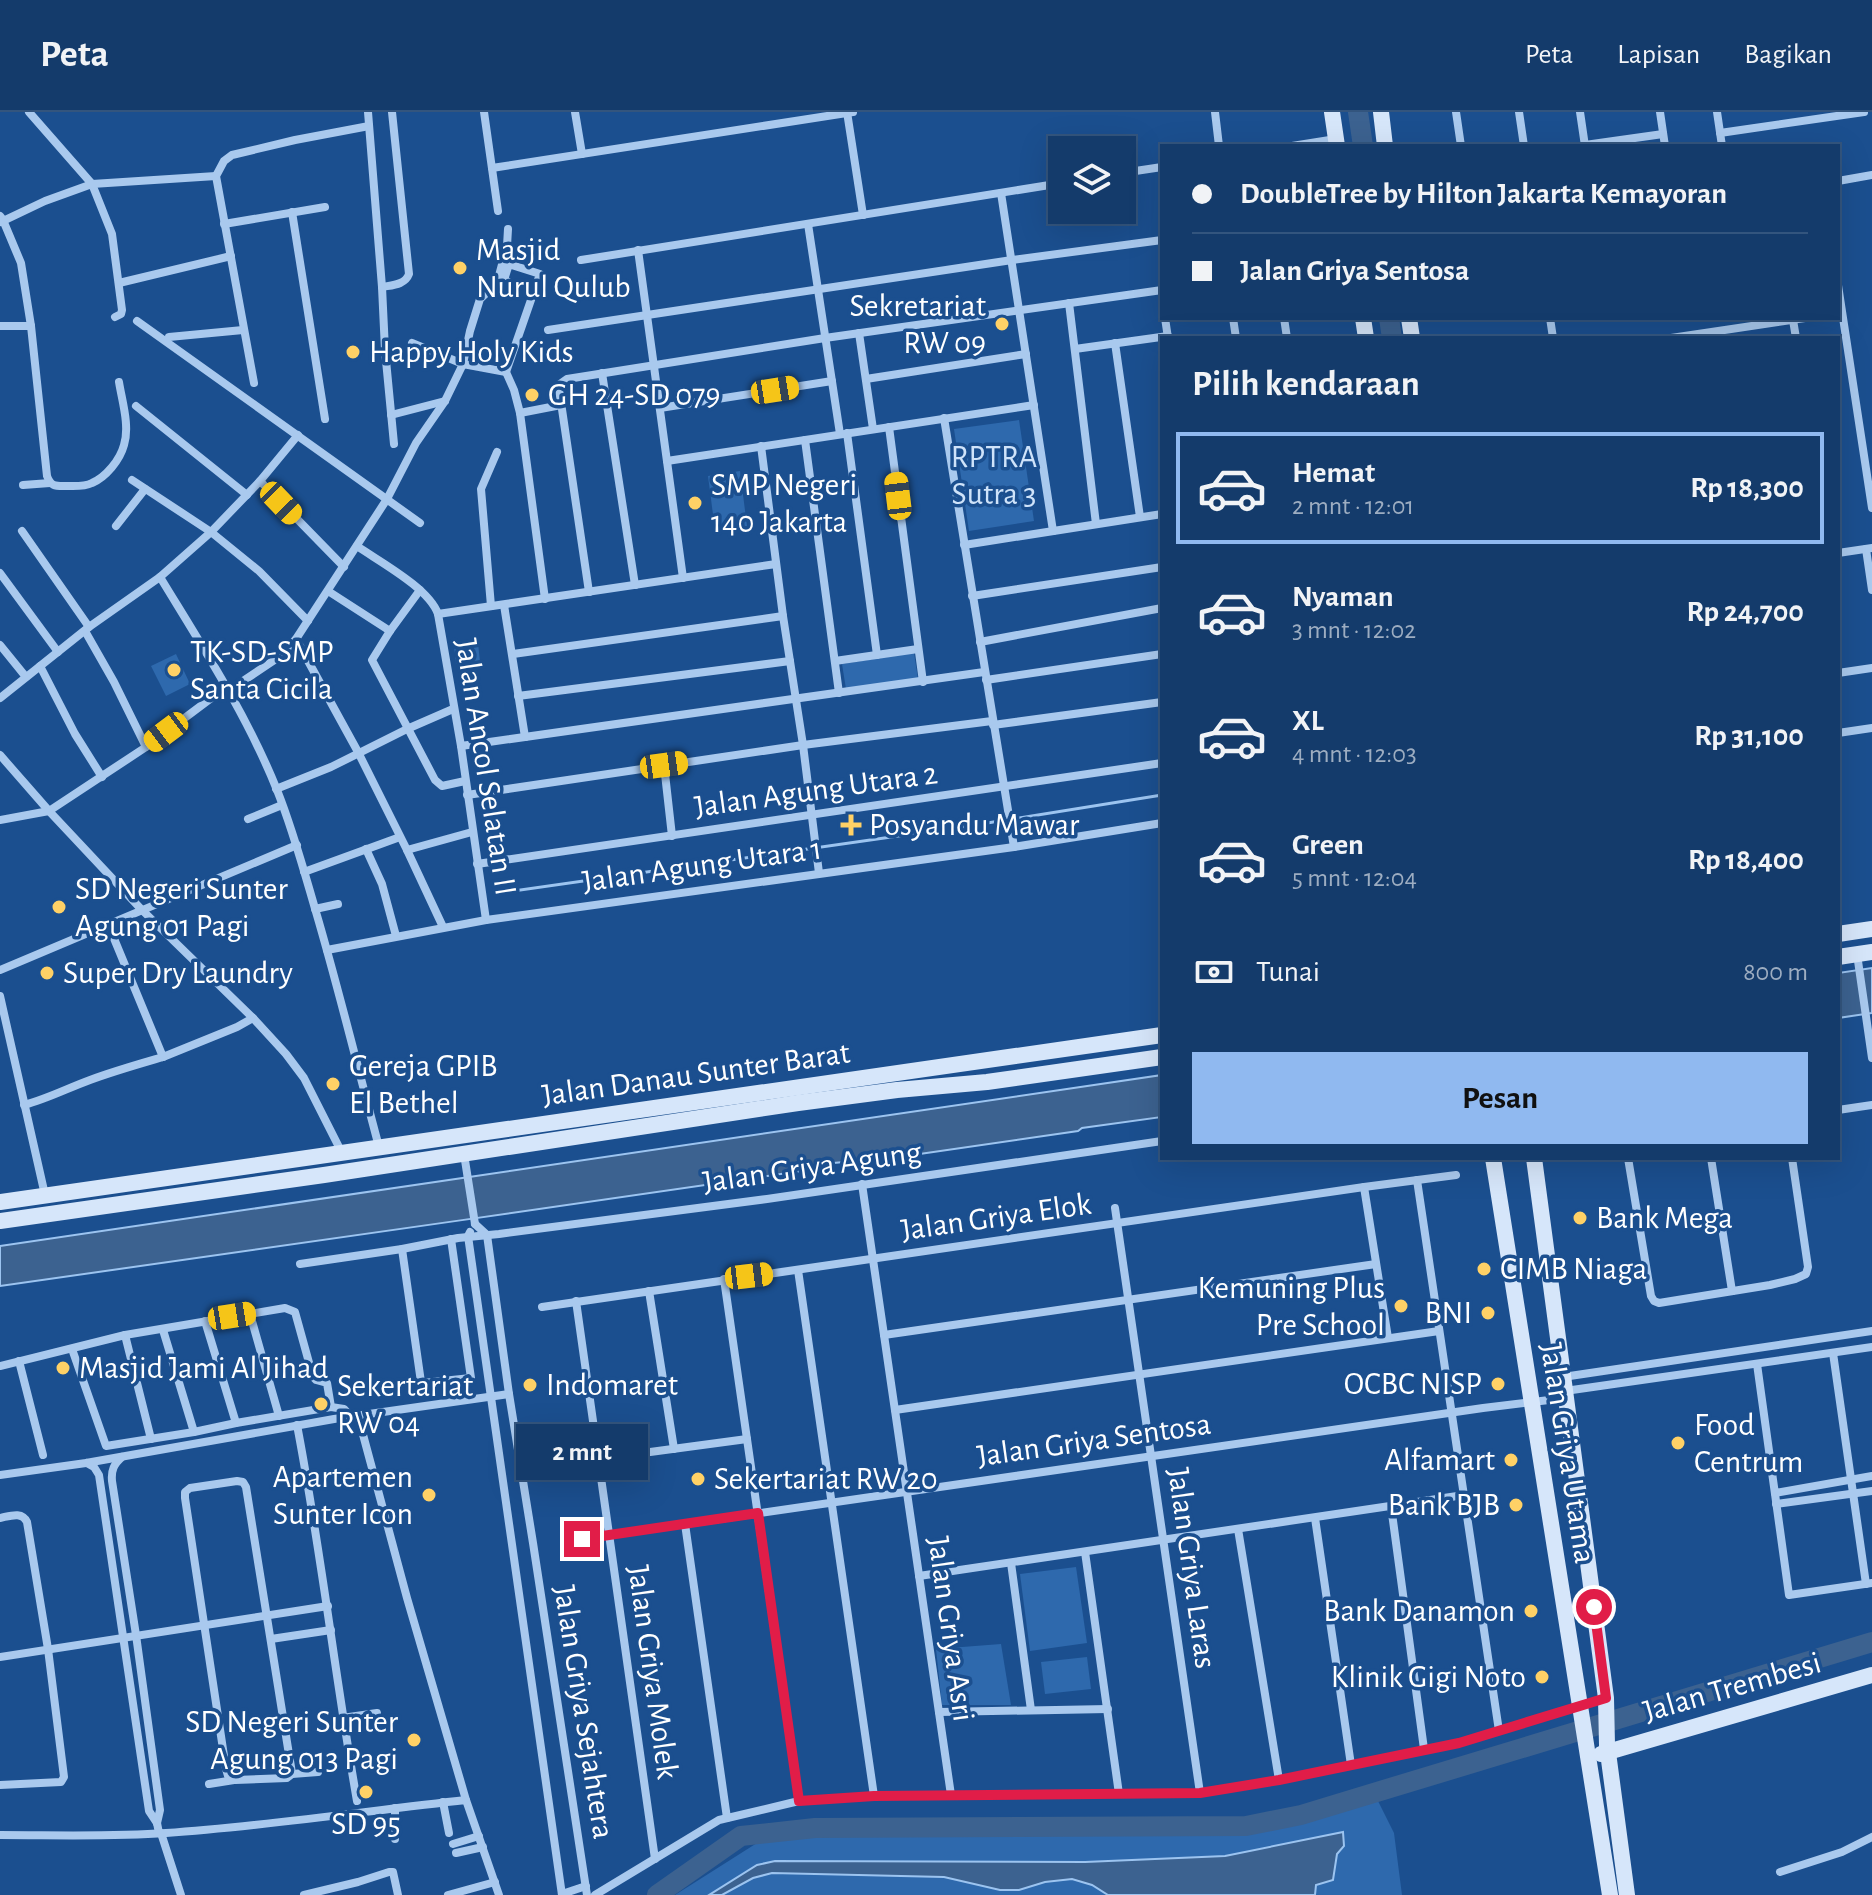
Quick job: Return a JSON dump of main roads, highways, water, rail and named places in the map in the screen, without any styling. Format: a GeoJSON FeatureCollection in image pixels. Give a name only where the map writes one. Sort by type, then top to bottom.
{"type":"FeatureCollection","features":[{"type":"Feature","properties":{"kind":"main road"},"geometry":{"type":"LineString","coordinates":[[1332,112],[1337,142]]}},
{"type":"Feature","properties":{"kind":"main road"},"geometry":{"type":"LineString","coordinates":[[1381,112],[1385,144]]}},
{"type":"Feature","properties":{"kind":"main road"},"geometry":{"type":"LineString","coordinates":[[1840,934],[1872,929]]}},
{"type":"Feature","properties":{"kind":"main road"},"geometry":{"type":"LineString","coordinates":[[1840,957],[1862,956]]}},
{"type":"Feature","properties":{"kind":"main road","name":"Jalan Danau Sunter Barat"},"geometry":{"type":"LineString","coordinates":[[0,1221],[136,1201],[465,1162],[729,1106],[1160,1035]]}},
{"type":"Feature","properties":{"kind":"main road","name":"Jalan Danau Sunter Barat"},"geometry":{"type":"LineString","coordinates":[[0,1202],[538,1124],[987,1082],[1160,1057]]}},
{"type":"Feature","properties":{"kind":"main road","name":"Jalan Griya Utama"},"geometry":{"type":"LineString","coordinates":[[1493,1160],[1610,1895]]}},
{"type":"Feature","properties":{"kind":"main road","name":"Jalan Griya Utama"},"geometry":{"type":"LineString","coordinates":[[1534,1160],[1627,1895]]}},
{"type":"Feature","properties":{"kind":"main road"},"geometry":{"type":"LineString","coordinates":[[133,1183],[136,1201]]}},
{"type":"Feature","properties":{"kind":"main road","name":"Jalan Trembesi"},"geometry":{"type":"LineString","coordinates":[[1607,1749],[1872,1675]]}},
{"type":"Feature","properties":{"kind":"main road"},"geometry":{"type":"LineString","coordinates":[[1589,1755],[1607,1749]]}},
{"type":"Feature","properties":{"kind":"waterway"},"geometry":{"type":"LineString","coordinates":[[1358,112],[1363,144]]}},
{"type":"Feature","properties":{"kind":"waterway"},"geometry":{"type":"LineString","coordinates":[[1389,320],[1392,336]]}},
{"type":"Feature","properties":{"kind":"waterway"},"geometry":{"type":"LineString","coordinates":[[499,893],[1160,795]]}},
{"type":"Feature","properties":{"kind":"waterway"},"geometry":{"type":"LineString","coordinates":[[657,1895],[741,1836],[815,1828],[1246,1826],[1301,1815],[1872,1642]]}},
{"type":"Feature","properties":{"kind":"place","name":"Masjid Nurul Qulub"},"geometry":{"type":"Point","coordinates":[460,268]}},
{"type":"Feature","properties":{"kind":"place","name":"Sekretariat RW 09"},"geometry":{"type":"Point","coordinates":[1002,324]}},
{"type":"Feature","properties":{"kind":"place","name":"Happy Holy Kids"},"geometry":{"type":"Point","coordinates":[353,352]}},
{"type":"Feature","properties":{"kind":"place","name":"GH 24-SD 079"},"geometry":{"type":"Point","coordinates":[532,395]}},
{"type":"Feature","properties":{"kind":"place","name":"SMP Negeri 140 Jakarta"},"geometry":{"type":"Point","coordinates":[695,503]}},
{"type":"Feature","properties":{"kind":"place","name":"TK-SD-SMP Santa Cicila"},"geometry":{"type":"Point","coordinates":[174,670]}},
{"type":"Feature","properties":{"kind":"place","name":"Posyandu Mawar"},"geometry":{"type":"Point","coordinates":[851,825]}},
{"type":"Feature","properties":{"kind":"place","name":"SD Negeri Sunter Agung 01 Pagi"},"geometry":{"type":"Point","coordinates":[59,907]}},
{"type":"Feature","properties":{"kind":"place","name":"Super Dry Laundry"},"geometry":{"type":"Point","coordinates":[47,973]}},
{"type":"Feature","properties":{"kind":"place","name":"Gereja GPIB El Bethel"},"geometry":{"type":"Point","coordinates":[333,1084]}},
{"type":"Feature","properties":{"kind":"place","name":"Bank Mega"},"geometry":{"type":"Point","coordinates":[1580,1218]}},
{"type":"Feature","properties":{"kind":"place","name":"CIMB Niaga"},"geometry":{"type":"Point","coordinates":[1484,1269]}},
{"type":"Feature","properties":{"kind":"place","name":"Kemuning Plus Pre School"},"geometry":{"type":"Point","coordinates":[1401,1306]}},
{"type":"Feature","properties":{"kind":"place","name":"BNI"},"geometry":{"type":"Point","coordinates":[1488,1313]}},
{"type":"Feature","properties":{"kind":"place","name":"Masjid Jami Al Jihad"},"geometry":{"type":"Point","coordinates":[63,1368]}},
{"type":"Feature","properties":{"kind":"place","name":"OCBC NISP"},"geometry":{"type":"Point","coordinates":[1498,1384]}},
{"type":"Feature","properties":{"kind":"place","name":"Indomaret"},"geometry":{"type":"Point","coordinates":[530,1385]}},
{"type":"Feature","properties":{"kind":"place","name":"Sekertariat RW 04"},"geometry":{"type":"Point","coordinates":[321,1404]}},
{"type":"Feature","properties":{"kind":"place","name":"Food Centrum"},"geometry":{"type":"Point","coordinates":[1678,1443]}},
{"type":"Feature","properties":{"kind":"place","name":"Alfamart"},"geometry":{"type":"Point","coordinates":[1511,1460]}},
{"type":"Feature","properties":{"kind":"place","name":"Sekertariat RW 20"},"geometry":{"type":"Point","coordinates":[698,1479]}},
{"type":"Feature","properties":{"kind":"place","name":"Apartemen Sunter Icon"},"geometry":{"type":"Point","coordinates":[429,1495]}},
{"type":"Feature","properties":{"kind":"place","name":"Bank BJB"},"geometry":{"type":"Point","coordinates":[1516,1505]}},
{"type":"Feature","properties":{"kind":"place","name":"Bank Danamon"},"geometry":{"type":"Point","coordinates":[1531,1611]}},
{"type":"Feature","properties":{"kind":"place","name":"Klinik Gigi Noto"},"geometry":{"type":"Point","coordinates":[1542,1677]}},
{"type":"Feature","properties":{"kind":"place","name":"SD Negeri Sunter Agung 013 Pagi"},"geometry":{"type":"Point","coordinates":[414,1740]}},
{"type":"Feature","properties":{"kind":"place","name":"SD 95"},"geometry":{"type":"Point","coordinates":[366,1792]}},
{"type":"Feature","properties":{"kind":"park label","name":"RPTRA Sutra 3"},"geometry":{"type":"Point","coordinates":[994,476]}}]}
